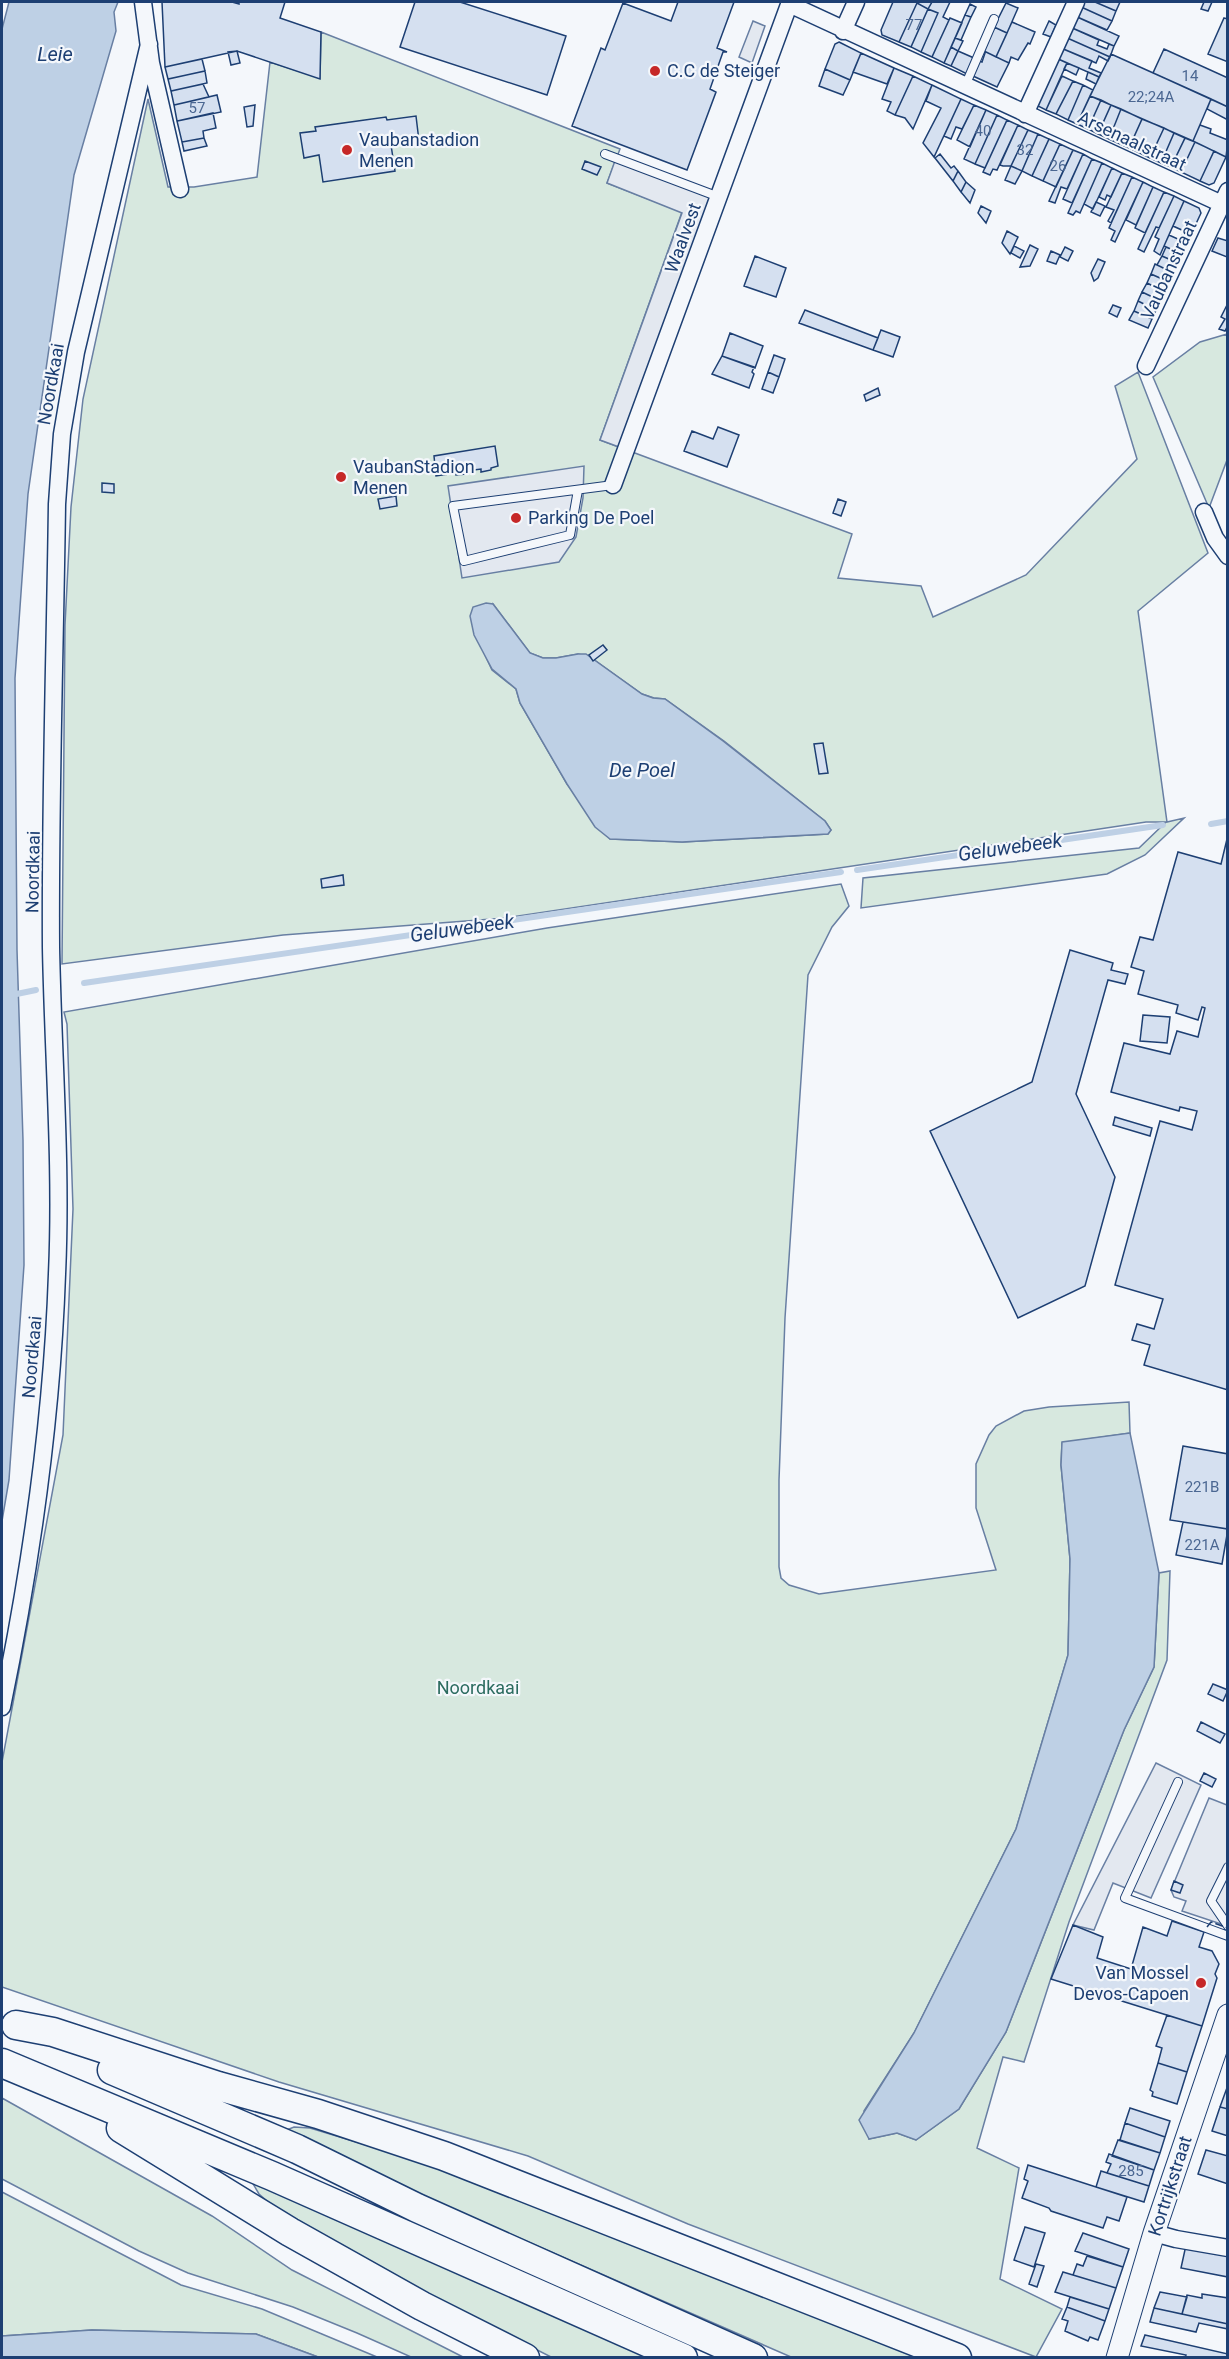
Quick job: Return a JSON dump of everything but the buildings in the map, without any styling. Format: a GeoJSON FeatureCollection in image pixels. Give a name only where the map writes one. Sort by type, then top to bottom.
{"type":"FeatureCollection","features":[{"type":"Feature","properties":{"kind":"highway"},"geometry":{"type":"LineString","coordinates":[[9,2022],[52,2044],[297,2150],[417,2208],[753,2358]]}},
{"type":"Feature","properties":{"kind":"highway"},"geometry":{"type":"LineString","coordinates":[[9,2022],[53,2032],[218,2086],[318,2114],[444,2156],[957,2358]]}},
{"type":"Feature","properties":{"kind":"highway"},"geometry":{"type":"LineString","coordinates":[[2,2063],[272,2176],[683,2358]]}},
{"type":"Feature","properties":{"kind":"highway"},"geometry":{"type":"LineString","coordinates":[[62,2088],[103,2117],[290,2232],[422,2306],[525,2358]]}},
{"type":"Feature","properties":{"kind":"street","name":"Noordkaai"},"geometry":{"type":"LineString","coordinates":[[143,2],[149,44],[180,189]]}},
{"type":"Feature","properties":{"kind":"street"},"geometry":{"type":"LineString","coordinates":[[843,31],[856,2]]}},
{"type":"Feature","properties":{"kind":"street"},"geometry":{"type":"LineString","coordinates":[[1025,114],[1076,2]]}},
{"type":"Feature","properties":{"kind":"street","name":"Waalvest"},"geometry":{"type":"LineString","coordinates":[[613,485],[789,3],[843,31]]}},
{"type":"Feature","properties":{"kind":"street","name":"Arsenaalstraat"},"geometry":{"type":"LineString","coordinates":[[843,31],[1025,114],[1225,198]]}},
{"type":"Feature","properties":{"kind":"street","name":"Noordkaai"},"geometry":{"type":"LineString","coordinates":[[2,1707],[21,1613],[53,1366],[58,1270],[53,966],[57,504],[62,434],[76,352],[149,44]]}},
{"type":"Feature","properties":{"kind":"street","name":"Vaubanstraat"},"geometry":{"type":"LineString","coordinates":[[1146,366],[1225,198]]}},
{"type":"Feature","properties":{"kind":"street"},"geometry":{"type":"LineString","coordinates":[[1204,512],[1215,538],[1227,556]]}},
{"type":"Feature","properties":{"kind":"street","name":"Kortrijkstraat"},"geometry":{"type":"LineString","coordinates":[[1117,2358],[1154,2233],[1227,2015]]}},
{"type":"Feature","properties":{"kind":"street"},"geometry":{"type":"LineString","coordinates":[[1154,2233],[1227,2248]]}},
{"type":"Feature","properties":{"kind":"lane"},"geometry":{"type":"LineString","coordinates":[[965,86],[994,19]]}},
{"type":"Feature","properties":{"kind":"lane"},"geometry":{"type":"LineString","coordinates":[[605,154],[719,197]]}},
{"type":"Feature","properties":{"kind":"lane"},"geometry":{"type":"LineString","coordinates":[[578,490],[570,535],[464,561],[453,506],[613,485]]}},
{"type":"Feature","properties":{"kind":"lane"},"geometry":{"type":"LineString","coordinates":[[1178,1782],[1125,1898],[1227,1932]]}},
{"type":"Feature","properties":{"kind":"lane"},"geometry":{"type":"LineString","coordinates":[[1227,1867],[1211,1901],[1227,1932]]}},
{"type":"Feature","properties":{"kind":"green space","name":"VaubanStadion Menen"},"geometry":{"type":"Polygon","coordinates":[[[321,32],[620,149],[607,183],[682,212],[600,440],[852,534],[838,578],[921,586],[933,617],[1026,575],[1137,459],[1115,386],[1138,372],[1208,553],[1138,611],[1167,822],[1184,818],[1145,855],[1107,874],[861,908],[863,878],[1139,848],[1166,822],[1146,822],[505,918],[283,935],[62,964],[65,625],[71,507],[83,399],[148,99],[168,187],[194,187],[257,177],[270,62],[320,78],[321,32]],[[493,604],[485,655],[492,670],[516,689],[520,703],[567,784],[610,839],[683,842],[828,834],[831,830],[825,821],[724,741],[665,699],[642,694],[590,657],[578,654],[543,658],[530,653],[493,604]]]}},
{"type":"Feature","properties":{"kind":"green space"},"geometry":{"type":"Polygon","coordinates":[[[1227,334],[1227,460],[1209,508],[1153,377],[1200,342],[1227,334]]]}},
{"type":"Feature","properties":{"kind":"green space","name":"Noordkaai"},"geometry":{"type":"Polygon","coordinates":[[[841,884],[849,906],[832,927],[808,975],[785,1318],[779,1480],[781,1578],[789,1585],[819,1594],[996,1570],[976,1508],[976,1464],[989,1435],[996,1426],[1024,1411],[1049,1407],[1129,1402],[1130,1433],[1062,1443],[1061,1465],[1070,1559],[1068,1655],[1016,1829],[914,2033],[864,2111],[869,2139],[897,2133],[916,2140],[959,2109],[1006,2032],[1124,1730],[1154,1667],[1159,1573],[1170,1571],[1167,1660],[1069,1922],[1024,2062],[1003,2057],[977,2148],[1019,2168],[1000,2279],[1062,2309],[1036,2357],[688,2224],[528,2156],[279,2082],[2,1987],[2,1762],[63,1435],[73,1209],[67,1024],[64,1012],[547,928],[841,884]]]}},
{"type":"Feature","properties":{"kind":"green space"},"geometry":{"type":"Polygon","coordinates":[[[2,2098],[212,2216],[292,2270],[463,2357],[411,2357],[293,2307],[188,2273],[139,2251],[2,2179],[2,2098]]]}},
{"type":"Feature","properties":{"kind":"green space"},"geometry":{"type":"Polygon","coordinates":[[[294,2127],[310,2128],[426,2163],[921,2357],[791,2357],[279,2133],[294,2127]]]}},
{"type":"Feature","properties":{"kind":"green space"},"geometry":{"type":"Polygon","coordinates":[[[252,2182],[652,2357],[551,2357],[403,2282],[276,2209],[259,2194],[252,2182]]]}},
{"type":"Feature","properties":{"kind":"green space"},"geometry":{"type":"Polygon","coordinates":[[[2,2192],[181,2285],[262,2309],[377,2357],[318,2357],[256,2334],[92,2330],[2,2336],[2,2192]]]}},
{"type":"Feature","properties":{"kind":"shaded area"},"geometry":{"type":"Polygon","coordinates":[[[753,21],[765,26],[752,63],[739,57],[753,21]]]}},
{"type":"Feature","properties":{"kind":"shaded area"},"geometry":{"type":"Polygon","coordinates":[[[616,158],[720,197],[619,447],[600,440],[682,213],[607,183],[616,158]]]}},
{"type":"Feature","properties":{"kind":"shaded area","name":"Parking De Poel"},"geometry":{"type":"Polygon","coordinates":[[[584,466],[583,498],[576,537],[559,562],[462,578],[448,486],[584,466]]]}},
{"type":"Feature","properties":{"kind":"shaded area"},"geometry":{"type":"Polygon","coordinates":[[[1156,1763],[1201,1785],[1151,1898],[1113,1883],[1094,1930],[1073,1925],[1156,1763]]]}},
{"type":"Feature","properties":{"kind":"shaded area"},"geometry":{"type":"Polygon","coordinates":[[[1209,1798],[1227,1805],[1227,1926],[1182,1911],[1186,1901],[1174,1897],[1171,1890],[1209,1798]]]}},
{"type":"Feature","properties":{"kind":"water","name":"Leie"},"geometry":{"type":"Polygon","coordinates":[[[9,2],[118,2],[114,12],[116,31],[74,175],[28,494],[15,678],[17,950],[24,1265],[9,1480],[2,1521],[2,29],[9,2]]]}},
{"type":"Feature","properties":{"kind":"water","name":"De Poel"},"geometry":{"type":"Polygon","coordinates":[[[486,603],[493,604],[530,653],[543,658],[586,654],[642,694],[665,699],[825,821],[831,830],[828,834],[682,842],[610,839],[595,827],[520,703],[516,689],[492,669],[474,635],[470,616],[473,607],[486,603]]]}},
{"type":"Feature","properties":{"kind":"water"},"geometry":{"type":"Polygon","coordinates":[[[1130,1433],[1159,1573],[1154,1667],[1124,1730],[1006,2032],[959,2109],[916,2140],[897,2133],[869,2139],[859,2120],[914,2033],[1016,1829],[1068,1655],[1070,1559],[1061,1465],[1062,1442],[1130,1433]]]}},
{"type":"Feature","properties":{"kind":"water"},"geometry":{"type":"Polygon","coordinates":[[[92,2330],[256,2334],[318,2357],[2,2357],[2,2336],[92,2330]]]}},
{"type":"Feature","properties":{"kind":"waterway","name":"Geluwebeek"},"geometry":{"type":"LineString","coordinates":[[1211,824],[1228,821]]}},
{"type":"Feature","properties":{"kind":"waterway","name":"Geluwebeek"},"geometry":{"type":"LineString","coordinates":[[857,870],[1163,825]]}},
{"type":"Feature","properties":{"kind":"waterway","name":"Geluwebeek"},"geometry":{"type":"LineString","coordinates":[[84,983],[841,872]]}},
{"type":"Feature","properties":{"kind":"waterway","name":"Geluwebeek"},"geometry":{"type":"LineString","coordinates":[[2,997],[36,990]]}},
{"type":"Feature","properties":{"kind":"fence"},"geometry":{"type":"LineString","coordinates":[[1207,1927],[1211,1922],[1228,1928]]}},
{"type":"Feature","properties":{"kind":"place","name":"C.C de Steiger"},"geometry":{"type":"Point","coordinates":[655,71]}},
{"type":"Feature","properties":{"kind":"place","name":"Vaubanstadion Menen"},"geometry":{"type":"Point","coordinates":[347,150]}},
{"type":"Feature","properties":{"kind":"place","name":"VaubanStadion Menen"},"geometry":{"type":"Point","coordinates":[341,477]}},
{"type":"Feature","properties":{"kind":"place","name":"Parking De Poel"},"geometry":{"type":"Point","coordinates":[516,518]}},
{"type":"Feature","properties":{"kind":"place","name":"Van Mossel Devos-Capoen"},"geometry":{"type":"Point","coordinates":[1201,1983]}}]}
